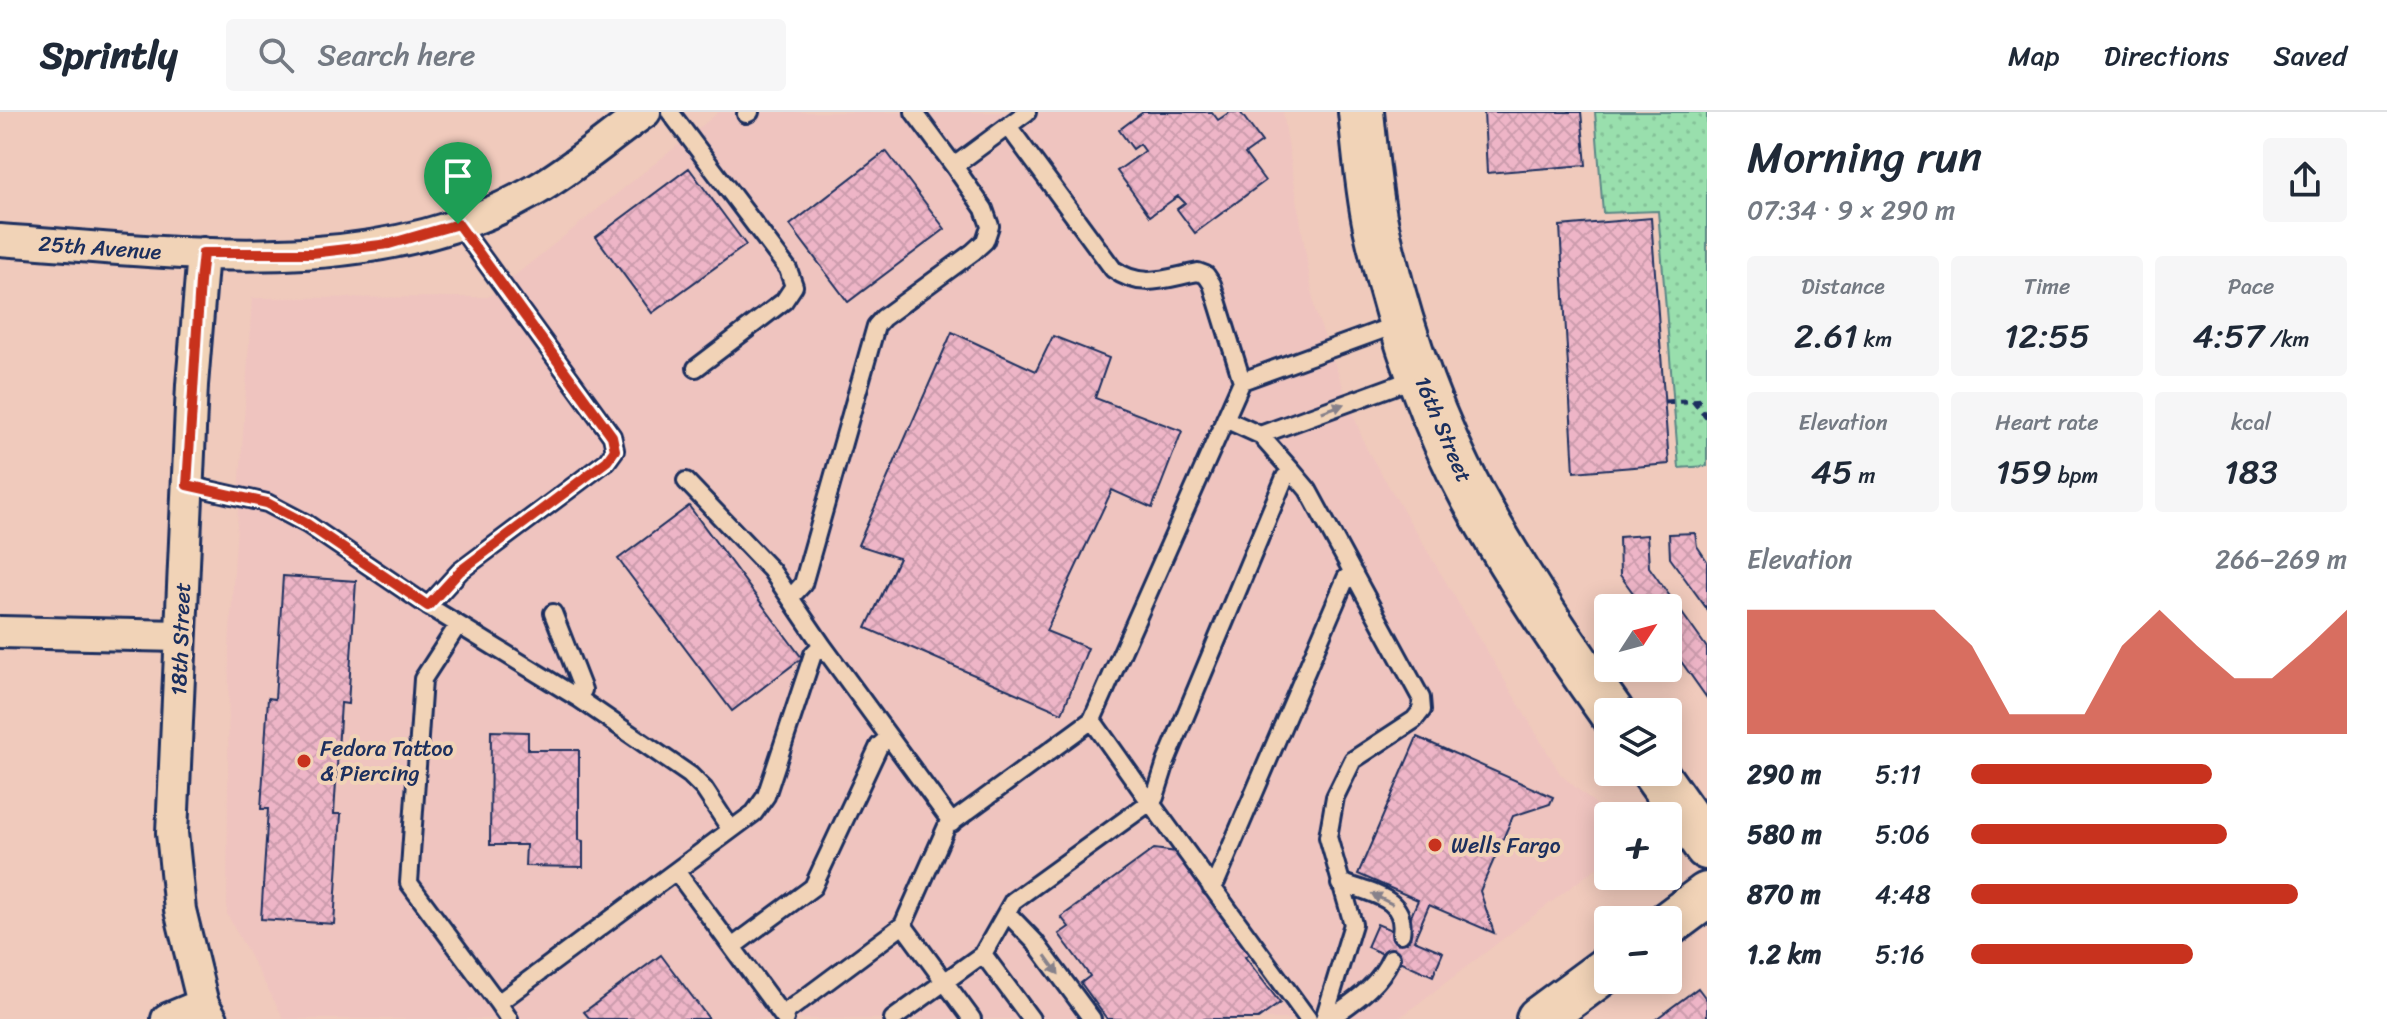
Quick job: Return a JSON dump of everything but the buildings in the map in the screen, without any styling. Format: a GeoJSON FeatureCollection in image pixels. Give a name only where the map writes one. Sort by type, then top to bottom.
{"type":"FeatureCollection","features":[{"type":"Feature","properties":{"kind":"main road","name":"16th Street"},"geometry":{"type":"LineString","coordinates":[[1361,112],[1376,225],[1402,323],[1459,469],[1515,571],[1601,698]]}},
{"type":"Feature","properties":{"kind":"main road"},"geometry":{"type":"LineString","coordinates":[[1664,786],[1707,847]]}},
{"type":"Feature","properties":{"kind":"main road"},"geometry":{"type":"LineString","coordinates":[[1682,914],[1707,895]]}},
{"type":"Feature","properties":{"kind":"main road"},"geometry":{"type":"LineString","coordinates":[[1539,1019],[1594,978]]}},
{"type":"Feature","properties":{"kind":"street","name":"25th Avenue"},"geometry":{"type":"LineString","coordinates":[[0,240],[203,253],[327,251],[389,244],[458,224],[536,189],[645,112]]}},
{"type":"Feature","properties":{"kind":"street","name":"18th Street"},"geometry":{"type":"LineString","coordinates":[[203,253],[187,485],[172,833],[180,910],[207,1012]]}},
{"type":"Feature","properties":{"kind":"street"},"geometry":{"type":"LineString","coordinates":[[0,632],[180,636]]}},
{"type":"Feature","properties":{"kind":"street"},"geometry":{"type":"LineString","coordinates":[[167,1019],[207,1012]]}},
{"type":"Feature","properties":{"kind":"lane"},"geometry":{"type":"LineString","coordinates":[[670,112],[788,269],[794,286],[784,301],[696,368]]}},
{"type":"Feature","properties":{"kind":"lane"},"geometry":{"type":"LineString","coordinates":[[790,598],[803,584],[876,326],[985,241],[990,226],[984,209],[914,112]]}},
{"type":"Feature","properties":{"kind":"lane"},"geometry":{"type":"LineString","coordinates":[[954,166],[1027,112]]}},
{"type":"Feature","properties":{"kind":"lane"},"geometry":{"type":"LineString","coordinates":[[676,871],[783,1017],[903,925],[944,830],[1092,720],[1242,381],[1212,284],[1206,275],[1198,272],[1144,282],[1128,280],[1113,269],[1008,126]]}},
{"type":"Feature","properties":{"kind":"lane"},"geometry":{"type":"LineString","coordinates":[[428,606],[460,571],[607,461],[615,450],[612,436],[458,224]]}},
{"type":"Feature","properties":{"kind":"lane"},"geometry":{"type":"LineString","coordinates":[[1242,381],[1402,323]]}},
{"type":"Feature","properties":{"kind":"lane"},"geometry":{"type":"LineString","coordinates":[[1260,435],[1421,376]]}},
{"type":"Feature","properties":{"kind":"lane"},"geometry":{"type":"LineString","coordinates":[[1225,419],[1260,435],[1308,490],[1421,698],[1422,710],[1414,720],[1353,760],[1335,797],[1328,837],[1353,924],[1327,1019]]}},
{"type":"Feature","properties":{"kind":"lane"},"geometry":{"type":"LineString","coordinates":[[893,1019],[983,954],[1013,901],[1155,797],[1166,762],[1285,477],[1292,471]]}},
{"type":"Feature","properties":{"kind":"lane"},"geometry":{"type":"LineString","coordinates":[[686,481],[771,570],[952,823]]}},
{"type":"Feature","properties":{"kind":"lane"},"geometry":{"type":"LineString","coordinates":[[187,485],[267,503],[307,524],[428,606],[578,698],[690,775],[704,789],[731,830]]}},
{"type":"Feature","properties":{"kind":"lane"},"geometry":{"type":"LineString","coordinates":[[1211,887],[1216,882],[1346,578],[1354,574]]}},
{"type":"Feature","properties":{"kind":"lane"},"geometry":{"type":"LineString","coordinates":[[553,613],[583,690],[578,698]]}},
{"type":"Feature","properties":{"kind":"lane"},"geometry":{"type":"LineString","coordinates":[[458,625],[423,679],[409,883],[509,1019]]}},
{"type":"Feature","properties":{"kind":"lane"},"geometry":{"type":"LineString","coordinates":[[498,1003],[754,813],[766,796],[813,654],[822,645]]}},
{"type":"Feature","properties":{"kind":"lane"},"geometry":{"type":"LineString","coordinates":[[1092,720],[1308,1019]]}},
{"type":"Feature","properties":{"kind":"lane"},"geometry":{"type":"LineString","coordinates":[[732,947],[813,887],[879,746],[889,737]]}},
{"type":"Feature","properties":{"kind":"lane"},"geometry":{"type":"LineString","coordinates":[[1340,884],[1386,900],[1399,909],[1403,919],[1401,934]]}},
{"type":"Feature","properties":{"kind":"lane"},"geometry":{"type":"LineString","coordinates":[[1008,914],[1035,942],[1092,1019]]}},
{"type":"Feature","properties":{"kind":"lane"},"geometry":{"type":"LineString","coordinates":[[903,925],[972,1019]]}},
{"type":"Feature","properties":{"kind":"lane"},"geometry":{"type":"LineString","coordinates":[[983,954],[1031,1019]]}},
{"type":"Feature","properties":{"kind":"lane"},"geometry":{"type":"LineString","coordinates":[[1327,1019],[1372,987],[1391,958]]}},
{"type":"Feature","properties":{"kind":"path"},"geometry":{"type":"LineString","coordinates":[[1693,400],[1707,417]]}},
{"type":"Feature","properties":{"kind":"path"},"geometry":{"type":"LineString","coordinates":[[1665,402],[1707,400]]}},
{"type":"Feature","properties":{"kind":"shaded area"},"geometry":{"type":"Polygon","coordinates":[[[719,112],[1283,112],[1315,311],[1366,448],[1561,775],[1594,803],[1594,870],[1398,1019],[284,1019],[227,914],[229,646],[252,298],[488,297],[719,112]]]}},
{"type":"Feature","properties":{"kind":"green space"},"geometry":{"type":"Polygon","coordinates":[[[1595,112],[1707,112],[1707,466],[1679,468],[1658,211],[1603,213],[1595,112]]]}},
{"type":"Feature","properties":{"kind":"place","name":"Fedora Tattoo & Piercing"},"geometry":{"type":"Point","coordinates":[304,761]}},
{"type":"Feature","properties":{"kind":"place","name":"Wells Fargo"},"geometry":{"type":"Point","coordinates":[1435,845]}},
{"type":"Feature","properties":{"kind":"route"},"geometry":{"type":"LineString","coordinates":[[458,224],[612,436],[615,450],[607,461],[460,571],[428,606],[307,524],[267,503],[187,485],[200,282],[203,253],[312,253],[389,244],[458,224]]}}]}
